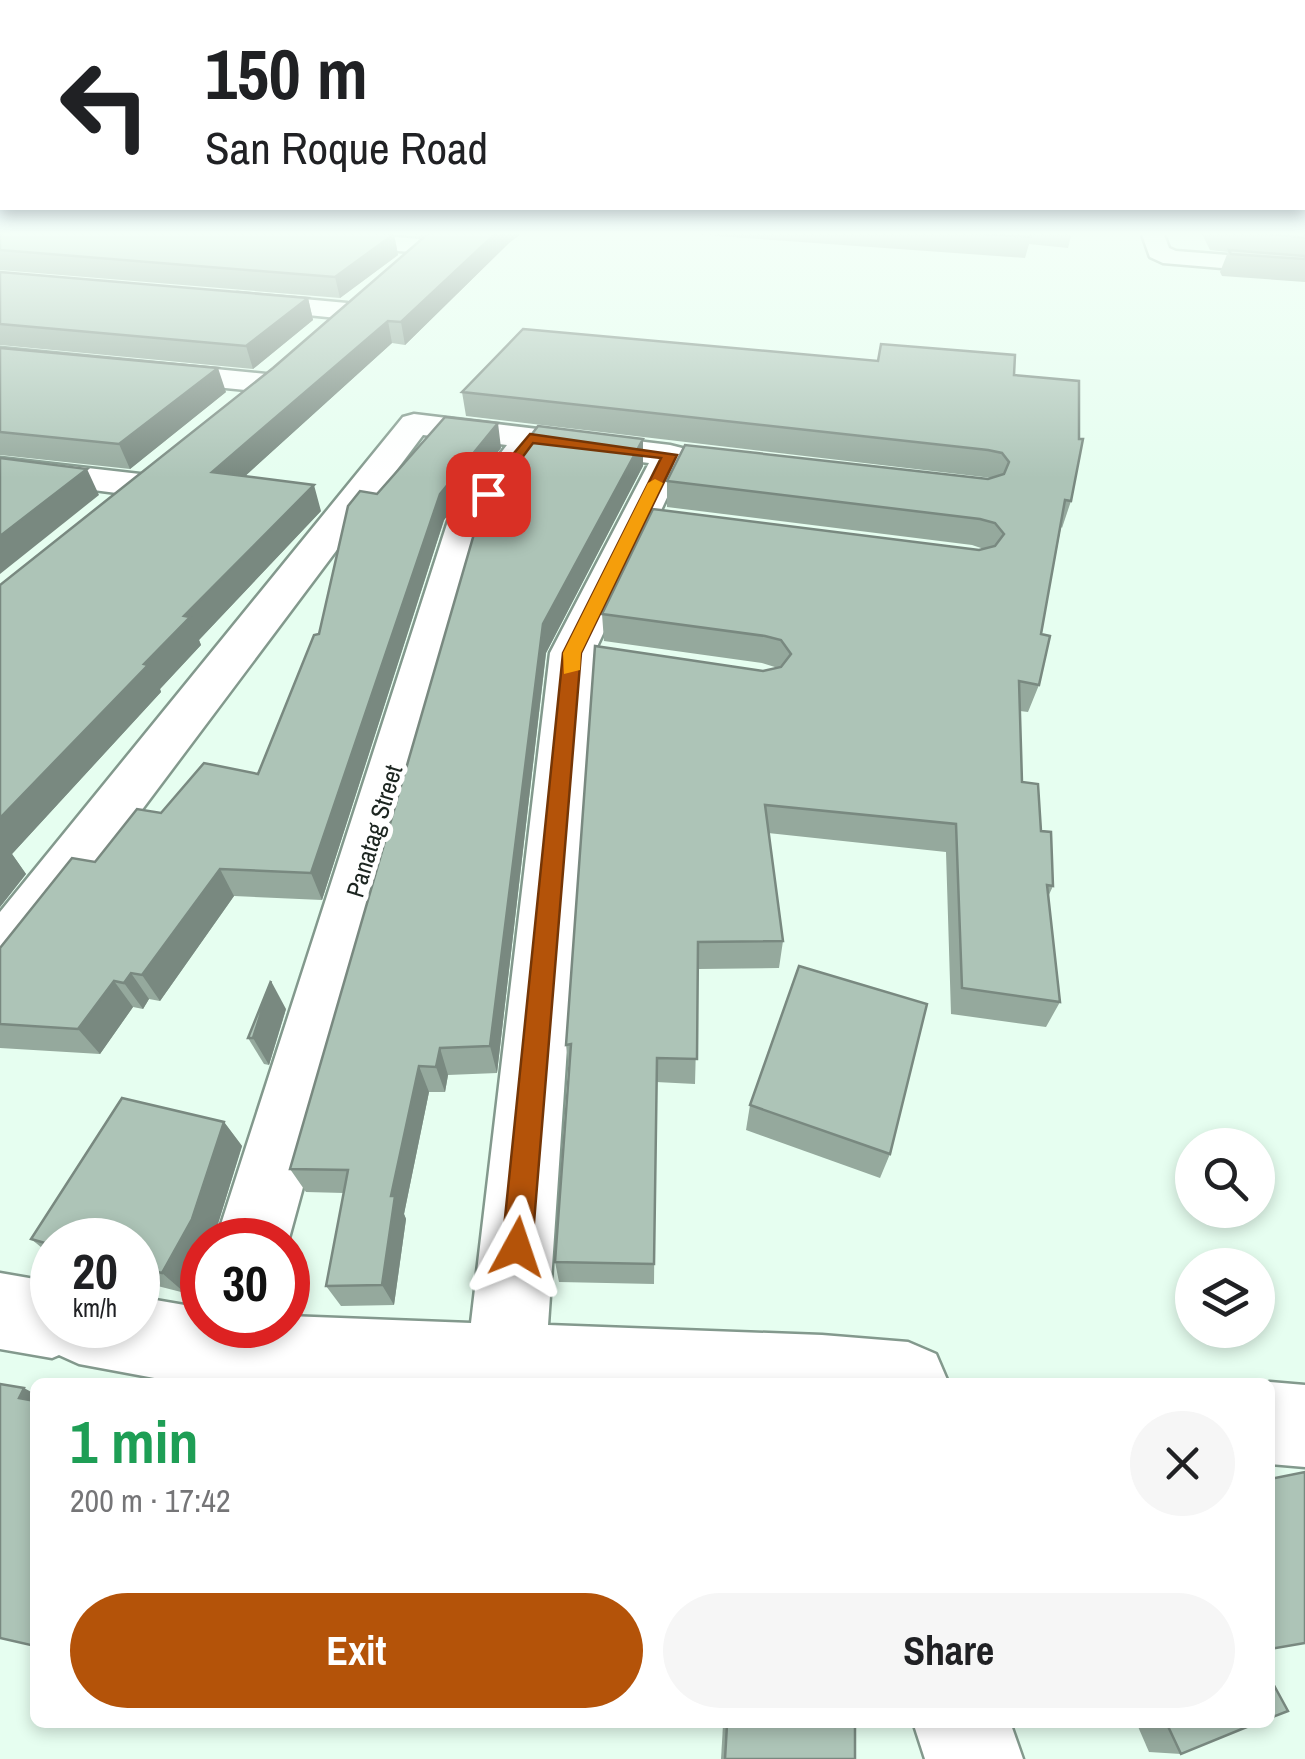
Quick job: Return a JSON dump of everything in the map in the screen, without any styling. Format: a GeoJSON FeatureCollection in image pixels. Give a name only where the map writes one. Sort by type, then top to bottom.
{"type":"FeatureCollection","features":[{"type":"Feature","properties":{"kind":"street"},"geometry":{"type":"LineString","coordinates":[[320,335],[344,314]]}},
{"type":"Feature","properties":{"kind":"street"},"geometry":{"type":"LineString","coordinates":[[0,357],[266,383]]}},
{"type":"Feature","properties":{"kind":"street"},"geometry":{"type":"LineString","coordinates":[[224,417],[293,359]]}},
{"type":"Feature","properties":{"kind":"street"},"geometry":{"type":"LineString","coordinates":[[0,954],[414,424],[690,458],[591,656],[506,1366]]}},
{"type":"Feature","properties":{"kind":"street","name":"Panatag Street"},"geometry":{"type":"LineString","coordinates":[[259,1218],[467,521],[530,438]]}},
{"type":"Feature","properties":{"kind":"street"},"geometry":{"type":"LineString","coordinates":[[112,508],[168,462]]}},
{"type":"Feature","properties":{"kind":"street"},"geometry":{"type":"LineString","coordinates":[[0,468],[140,485]]}},
{"type":"Feature","properties":{"kind":"street"},"geometry":{"type":"LineString","coordinates":[[0,1311],[30,1316]]}},
{"type":"Feature","properties":{"kind":"street"},"geometry":{"type":"LineString","coordinates":[[310,1346],[506,1366],[809,1378]]}},
{"type":"Feature","properties":{"kind":"street"},"geometry":{"type":"LineString","coordinates":[[1275,1423],[1305,1426]]}},
{"type":"Feature","properties":{"kind":"street"},"geometry":{"type":"LineString","coordinates":[[963,1728],[974,1759]]}},
{"type":"Feature","properties":{"kind":"building"},"geometry":{"type":"Polygon","coordinates":[[[0,314],[287,314],[246,346],[0,324],[0,314]]]}},
{"type":"Feature","properties":{"kind":"building"},"geometry":{"type":"Polygon","coordinates":[[[335,314],[409,314],[401,322],[388,321],[212,472],[314,485],[184,616],[190,617],[144,664],[148,665],[0,818],[0,585],[335,314]]]}},
{"type":"Feature","properties":{"kind":"building"},"geometry":{"type":"Polygon","coordinates":[[[523,329],[878,361],[881,344],[1015,355],[1014,375],[1079,381],[1079,439],[1083,439],[1071,501],[1065,500],[1041,634],[1050,636],[1039,685],[1019,681],[1022,782],[1038,784],[1041,831],[1051,832],[1053,886],[1047,885],[1060,1002],[962,988],[956,824],[765,805],[783,941],[698,942],[697,1059],[657,1058],[654,1264],[555,1262],[571,1044],[566,1045],[595,646],[763,671],[781,667],[791,654],[781,640],[765,636],[602,614],[653,509],[979,550],[995,546],[1004,534],[995,523],[980,519],[667,481],[685,445],[988,479],[1004,474],[1009,462],[1002,453],[988,450],[462,392],[523,329]]]}},
{"type":"Feature","properties":{"kind":"building"},"geometry":{"type":"Polygon","coordinates":[[[0,348],[218,368],[119,444],[0,432],[0,348]]]}},
{"type":"Feature","properties":{"kind":"building"},"geometry":{"type":"Polygon","coordinates":[[[445,417],[498,423],[440,494],[311,873],[220,869],[142,975],[131,973],[124,983],[114,981],[78,1029],[0,1024],[0,948],[72,858],[95,862],[137,809],[161,813],[204,763],[258,774],[314,635],[319,634],[348,506],[360,491],[377,494],[445,417]]]}},
{"type":"Feature","properties":{"kind":"building"},"geometry":{"type":"Polygon","coordinates":[[[538,426],[643,439],[543,624],[490,1046],[440,1048],[436,1067],[419,1066],[391,1196],[395,1196],[382,1285],[326,1286],[348,1170],[290,1169],[485,496],[538,426]]]}},
{"type":"Feature","properties":{"kind":"building"},"geometry":{"type":"Polygon","coordinates":[[[0,458],[87,469],[0,536],[0,458]]]}},
{"type":"Feature","properties":{"kind":"building"},"geometry":{"type":"Polygon","coordinates":[[[799,966],[927,1004],[890,1154],[750,1105],[799,966]]]}},
{"type":"Feature","properties":{"kind":"building"},"geometry":{"type":"Polygon","coordinates":[[[271,981],[253,1038],[248,1038],[271,981]]]}},
{"type":"Feature","properties":{"kind":"building"},"geometry":{"type":"Polygon","coordinates":[[[122,1098],[224,1122],[192,1218],[180,1218],[180,1241],[162,1273],[160,1218],[45,1218],[122,1098]]]}},
{"type":"Feature","properties":{"kind":"building"},"geometry":{"type":"Polygon","coordinates":[[[0,1384],[24,1388],[19,1398],[30,1400],[30,1645],[0,1638],[0,1384]]]}},
{"type":"Feature","properties":{"kind":"building"},"geometry":{"type":"Polygon","coordinates":[[[1305,1472],[1305,1643],[1275,1648],[1275,1478],[1305,1472]]]}},
{"type":"Feature","properties":{"kind":"building"},"geometry":{"type":"Polygon","coordinates":[[[1275,1687],[1288,1711],[1275,1716],[1275,1687]]]}},
{"type":"Feature","properties":{"kind":"building"},"geometry":{"type":"Polygon","coordinates":[[[727,1728],[855,1728],[855,1759],[725,1759],[727,1728]]]}},
{"type":"Feature","properties":{"kind":"building"},"geometry":{"type":"Polygon","coordinates":[[[1169,1728],[1244,1728],[1181,1754],[1169,1728]]]}},
{"type":"Feature","properties":{"kind":"slow traffic"},"geometry":{"type":"LineString","coordinates":[[571,670],[572,653],[655,483]]}},
{"type":"Feature","properties":{"kind":"route"},"geometry":{"type":"LineString","coordinates":[[488,494],[530,438],[670,455],[572,653],[517,1247]]}}]}
